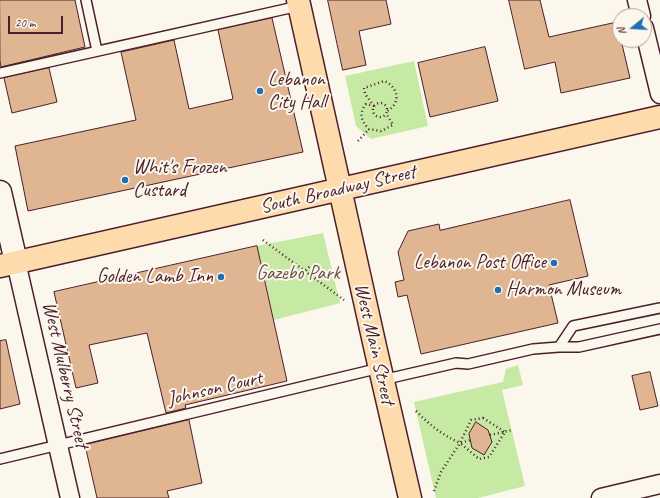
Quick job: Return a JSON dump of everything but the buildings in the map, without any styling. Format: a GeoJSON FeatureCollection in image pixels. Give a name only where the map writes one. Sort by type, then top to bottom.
{"type":"FeatureCollection","features":[{"type":"Feature","properties":{"kind":"main road","name":"West Main Street"},"geometry":{"type":"LineString","coordinates":[[298,3],[410,498]]}},
{"type":"Feature","properties":{"kind":"main road","name":"South Broadway Street"},"geometry":{"type":"LineString","coordinates":[[8,264],[660,118]]}},
{"type":"Feature","properties":{"kind":"street"},"geometry":{"type":"LineString","coordinates":[[649,48],[660,94]]}},
{"type":"Feature","properties":{"kind":"street"},"geometry":{"type":"LineString","coordinates":[[0,192],[8,264]]}},
{"type":"Feature","properties":{"kind":"street","name":"West Mulberry Street"},"geometry":{"type":"LineString","coordinates":[[8,264],[58,445],[70,498]]}},
{"type":"Feature","properties":{"kind":"street"},"geometry":{"type":"LineString","coordinates":[[602,498],[660,484]]}},
{"type":"Feature","properties":{"kind":"lane"},"geometry":{"type":"LineString","coordinates":[[86,0],[98,51]]}},
{"type":"Feature","properties":{"kind":"lane"},"geometry":{"type":"LineString","coordinates":[[0,73],[298,3]]}},
{"type":"Feature","properties":{"kind":"lane"},"geometry":{"type":"LineString","coordinates":[[559,347],[574,326],[660,308]]}},
{"type":"Feature","properties":{"kind":"lane","name":"Johnson Court"},"geometry":{"type":"LineString","coordinates":[[0,459],[381,374],[456,363],[468,364],[533,349],[579,347],[660,329]]}},
{"type":"Feature","properties":{"kind":"path"},"geometry":{"type":"LineString","coordinates":[[384,81],[391,84],[395,89],[396,100],[392,109],[386,112],[383,116],[376,116],[373,112],[374,106],[365,94],[364,88],[384,81]]}},
{"type":"Feature","properties":{"kind":"path"},"geometry":{"type":"LineString","coordinates":[[378,103],[383,104],[386,107],[386,112],[393,125],[381,131],[370,130],[364,123],[362,110],[366,104],[374,106],[378,103]]}},
{"type":"Feature","properties":{"kind":"path"},"geometry":{"type":"LineString","coordinates":[[358,141],[370,130]]}},
{"type":"Feature","properties":{"kind":"path"},"geometry":{"type":"LineString","coordinates":[[263,240],[345,301]]}},
{"type":"Feature","properties":{"kind":"path"},"geometry":{"type":"LineString","coordinates":[[300,276],[310,266]]}},
{"type":"Feature","properties":{"kind":"path"},"geometry":{"type":"LineString","coordinates":[[416,411],[432,428],[460,443],[479,459],[489,457],[505,432]]}},
{"type":"Feature","properties":{"kind":"path"},"geometry":{"type":"LineString","coordinates":[[434,491],[441,472],[460,443],[471,420],[483,418],[505,432]]}},
{"type":"Feature","properties":{"kind":"path"},"geometry":{"type":"LineString","coordinates":[[490,435],[512,430]]}},
{"type":"Feature","properties":{"kind":"path"},"geometry":{"type":"LineString","coordinates":[[460,443],[470,440]]}},
{"type":"Feature","properties":{"kind":"green space"},"geometry":{"type":"Polygon","coordinates":[[[414,61],[428,126],[371,139],[356,126],[345,76],[414,61]]]}},
{"type":"Feature","properties":{"kind":"green space","name":"Gazebo Park"},"geometry":{"type":"Polygon","coordinates":[[[323,233],[340,303],[274,320],[257,246],[323,233]]]}},
{"type":"Feature","properties":{"kind":"green space"},"geometry":{"type":"Polygon","coordinates":[[[518,365],[523,385],[502,390],[525,486],[478,498],[436,498],[414,402],[503,382],[506,369],[518,365]]]}},
{"type":"Feature","properties":{"kind":"place","name":"Lebanon City Hall"},"geometry":{"type":"Point","coordinates":[260,91]}},
{"type":"Feature","properties":{"kind":"place","name":"Whit's Frozen Custard"},"geometry":{"type":"Point","coordinates":[125,180]}},
{"type":"Feature","properties":{"kind":"place","name":"Lebanon Post Office"},"geometry":{"type":"Point","coordinates":[554,263]}},
{"type":"Feature","properties":{"kind":"place","name":"Golden Lamb Inn"},"geometry":{"type":"Point","coordinates":[221,277]}},
{"type":"Feature","properties":{"kind":"place","name":"Harmon Museum"},"geometry":{"type":"Point","coordinates":[498,290]}}]}
